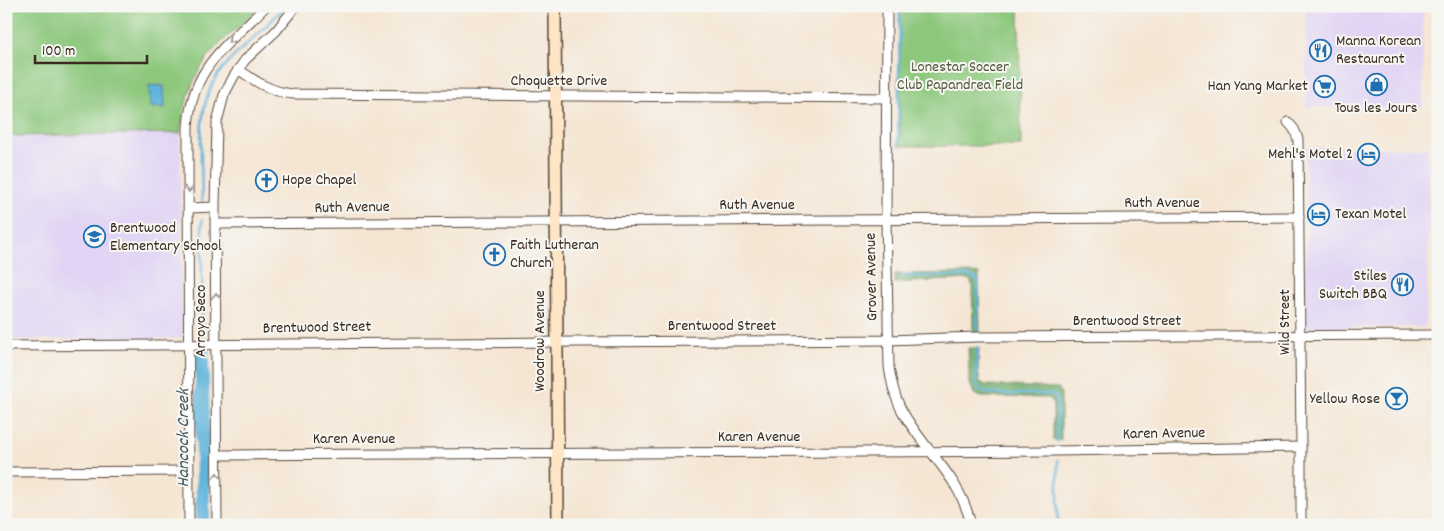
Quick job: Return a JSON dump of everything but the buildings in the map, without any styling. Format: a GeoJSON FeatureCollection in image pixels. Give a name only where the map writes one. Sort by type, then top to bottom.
{"type":"FeatureCollection","features":[{"type":"Feature","properties":{"kind":"street","name":"Arroyo Seco"},"geometry":{"type":"LineString","coordinates":[[189,525],[188,124],[197,85],[206,68],[217,54],[266,6]]}},
{"type":"Feature","properties":{"kind":"street","name":"Arroyo Seco"},"geometry":{"type":"LineString","coordinates":[[217,525],[215,207],[217,122],[224,95],[238,69],[276,31],[296,6]]}},
{"type":"Feature","properties":{"kind":"street","name":"Woodrow Avenue"},"geometry":{"type":"LineString","coordinates":[[555,6],[558,525]]}},
{"type":"Feature","properties":{"kind":"street","name":"Grover Avenue"},"geometry":{"type":"LineString","coordinates":[[887,6],[886,220],[889,366],[893,389],[900,407],[962,496],[971,525]]}},
{"type":"Feature","properties":{"kind":"street","name":"Choquette Drive"},"geometry":{"type":"LineString","coordinates":[[238,69],[268,88],[277,92],[293,94],[887,98]]}},
{"type":"Feature","properties":{"kind":"street","name":"Wild Street"},"geometry":{"type":"LineString","coordinates":[[1288,122],[1294,129],[1298,139],[1301,525]]}},
{"type":"Feature","properties":{"kind":"street"},"geometry":{"type":"LineString","coordinates":[[189,208],[215,207]]}},
{"type":"Feature","properties":{"kind":"street","name":"Ruth Avenue"},"geometry":{"type":"LineString","coordinates":[[216,224],[1299,217]]}},
{"type":"Feature","properties":{"kind":"street","name":"Brentwood Street"},"geometry":{"type":"LineString","coordinates":[[6,346],[888,340],[977,336],[1438,335]]}},
{"type":"Feature","properties":{"kind":"street","name":"Karen Avenue"},"geometry":{"type":"LineString","coordinates":[[217,455],[1301,447]]}},
{"type":"Feature","properties":{"kind":"street"},"geometry":{"type":"LineString","coordinates":[[6,472],[189,472]]}},
{"type":"Feature","properties":{"kind":"shaded area"},"geometry":{"type":"Polygon","coordinates":[[[1306,6],[1423,6],[1423,107],[1306,107],[1306,6]]]}},
{"type":"Feature","properties":{"kind":"shaded area","name":"Brentwood Elementary School"},"geometry":{"type":"Polygon","coordinates":[[[180,133],[182,338],[6,340],[6,136],[180,133]]]}},
{"type":"Feature","properties":{"kind":"shaded area"},"geometry":{"type":"Polygon","coordinates":[[[1305,147],[1428,148],[1429,234],[1425,327],[1304,328],[1307,234],[1305,147]]]}},
{"type":"Feature","properties":{"kind":"green space"},"geometry":{"type":"Polygon","coordinates":[[[6,6],[260,6],[220,44],[202,65],[189,93],[180,133],[6,136],[6,6]]]}},
{"type":"Feature","properties":{"kind":"green space","name":"Lonestar Soccer Club Papandrea Field"},"geometry":{"type":"Polygon","coordinates":[[[899,6],[1019,6],[1021,146],[900,146],[899,6]]]}},
{"type":"Feature","properties":{"kind":"green space"},"geometry":{"type":"Polygon","coordinates":[[[895,274],[979,274],[980,333],[973,333],[972,284],[969,279],[895,283],[895,274]]]}},
{"type":"Feature","properties":{"kind":"green space"},"geometry":{"type":"Polygon","coordinates":[[[968,348],[979,348],[978,371],[980,382],[986,385],[1059,388],[1061,394],[1061,440],[1053,440],[1053,403],[1050,398],[982,397],[974,394],[969,381],[968,348]]]}},
{"type":"Feature","properties":{"kind":"water"},"geometry":{"type":"Polygon","coordinates":[[[149,85],[164,86],[165,108],[150,107],[149,85]]]}},
{"type":"Feature","properties":{"kind":"waterway","name":"Hancock Creek"},"geometry":{"type":"LineString","coordinates":[[202,201],[201,135],[206,102],[211,87],[227,64],[284,6]]}},
{"type":"Feature","properties":{"kind":"waterway"},"geometry":{"type":"LineString","coordinates":[[898,146],[900,6]]}},
{"type":"Feature","properties":{"kind":"waterway","name":"Hancock Creek"},"geometry":{"type":"LineString","coordinates":[[202,220],[202,338]]}},
{"type":"Feature","properties":{"kind":"waterway"},"geometry":{"type":"LineString","coordinates":[[902,276],[969,276],[978,280],[977,330]]}},
{"type":"Feature","properties":{"kind":"waterway"},"geometry":{"type":"LineString","coordinates":[[977,347],[976,383],[980,391],[995,394],[1053,394],[1057,398],[1057,441]]}},
{"type":"Feature","properties":{"kind":"waterway","name":"Hancock Creek"},"geometry":{"type":"LineString","coordinates":[[202,352],[203,525]]}},
{"type":"Feature","properties":{"kind":"waterway"},"geometry":{"type":"LineString","coordinates":[[1058,460],[1058,525]]}},
{"type":"Feature","properties":{"kind":"place","name":"Manna Korean Restaurant"},"geometry":{"type":"Point","coordinates":[1320,50]}},
{"type":"Feature","properties":{"kind":"place","name":"Tous les Jours"},"geometry":{"type":"Point","coordinates":[1376,84]}},
{"type":"Feature","properties":{"kind":"place","name":"Han Yang Market"},"geometry":{"type":"Point","coordinates":[1324,86]}},
{"type":"Feature","properties":{"kind":"place","name":"Mehl's Motel 2"},"geometry":{"type":"Point","coordinates":[1369,154]}},
{"type":"Feature","properties":{"kind":"place","name":"Hope Chapel"},"geometry":{"type":"Point","coordinates":[266,180]}},
{"type":"Feature","properties":{"kind":"place","name":"Texan Motel"},"geometry":{"type":"Point","coordinates":[1319,214]}},
{"type":"Feature","properties":{"kind":"place","name":"Brentwood Elementary School"},"geometry":{"type":"Point","coordinates":[94,237]}},
{"type":"Feature","properties":{"kind":"place","name":"Faith Lutheran Church"},"geometry":{"type":"Point","coordinates":[494,254]}},
{"type":"Feature","properties":{"kind":"place","name":"Stiles Switch BBQ"},"geometry":{"type":"Point","coordinates":[1403,285]}},
{"type":"Feature","properties":{"kind":"place","name":"Yellow Rose"},"geometry":{"type":"Point","coordinates":[1396,399]}}]}
